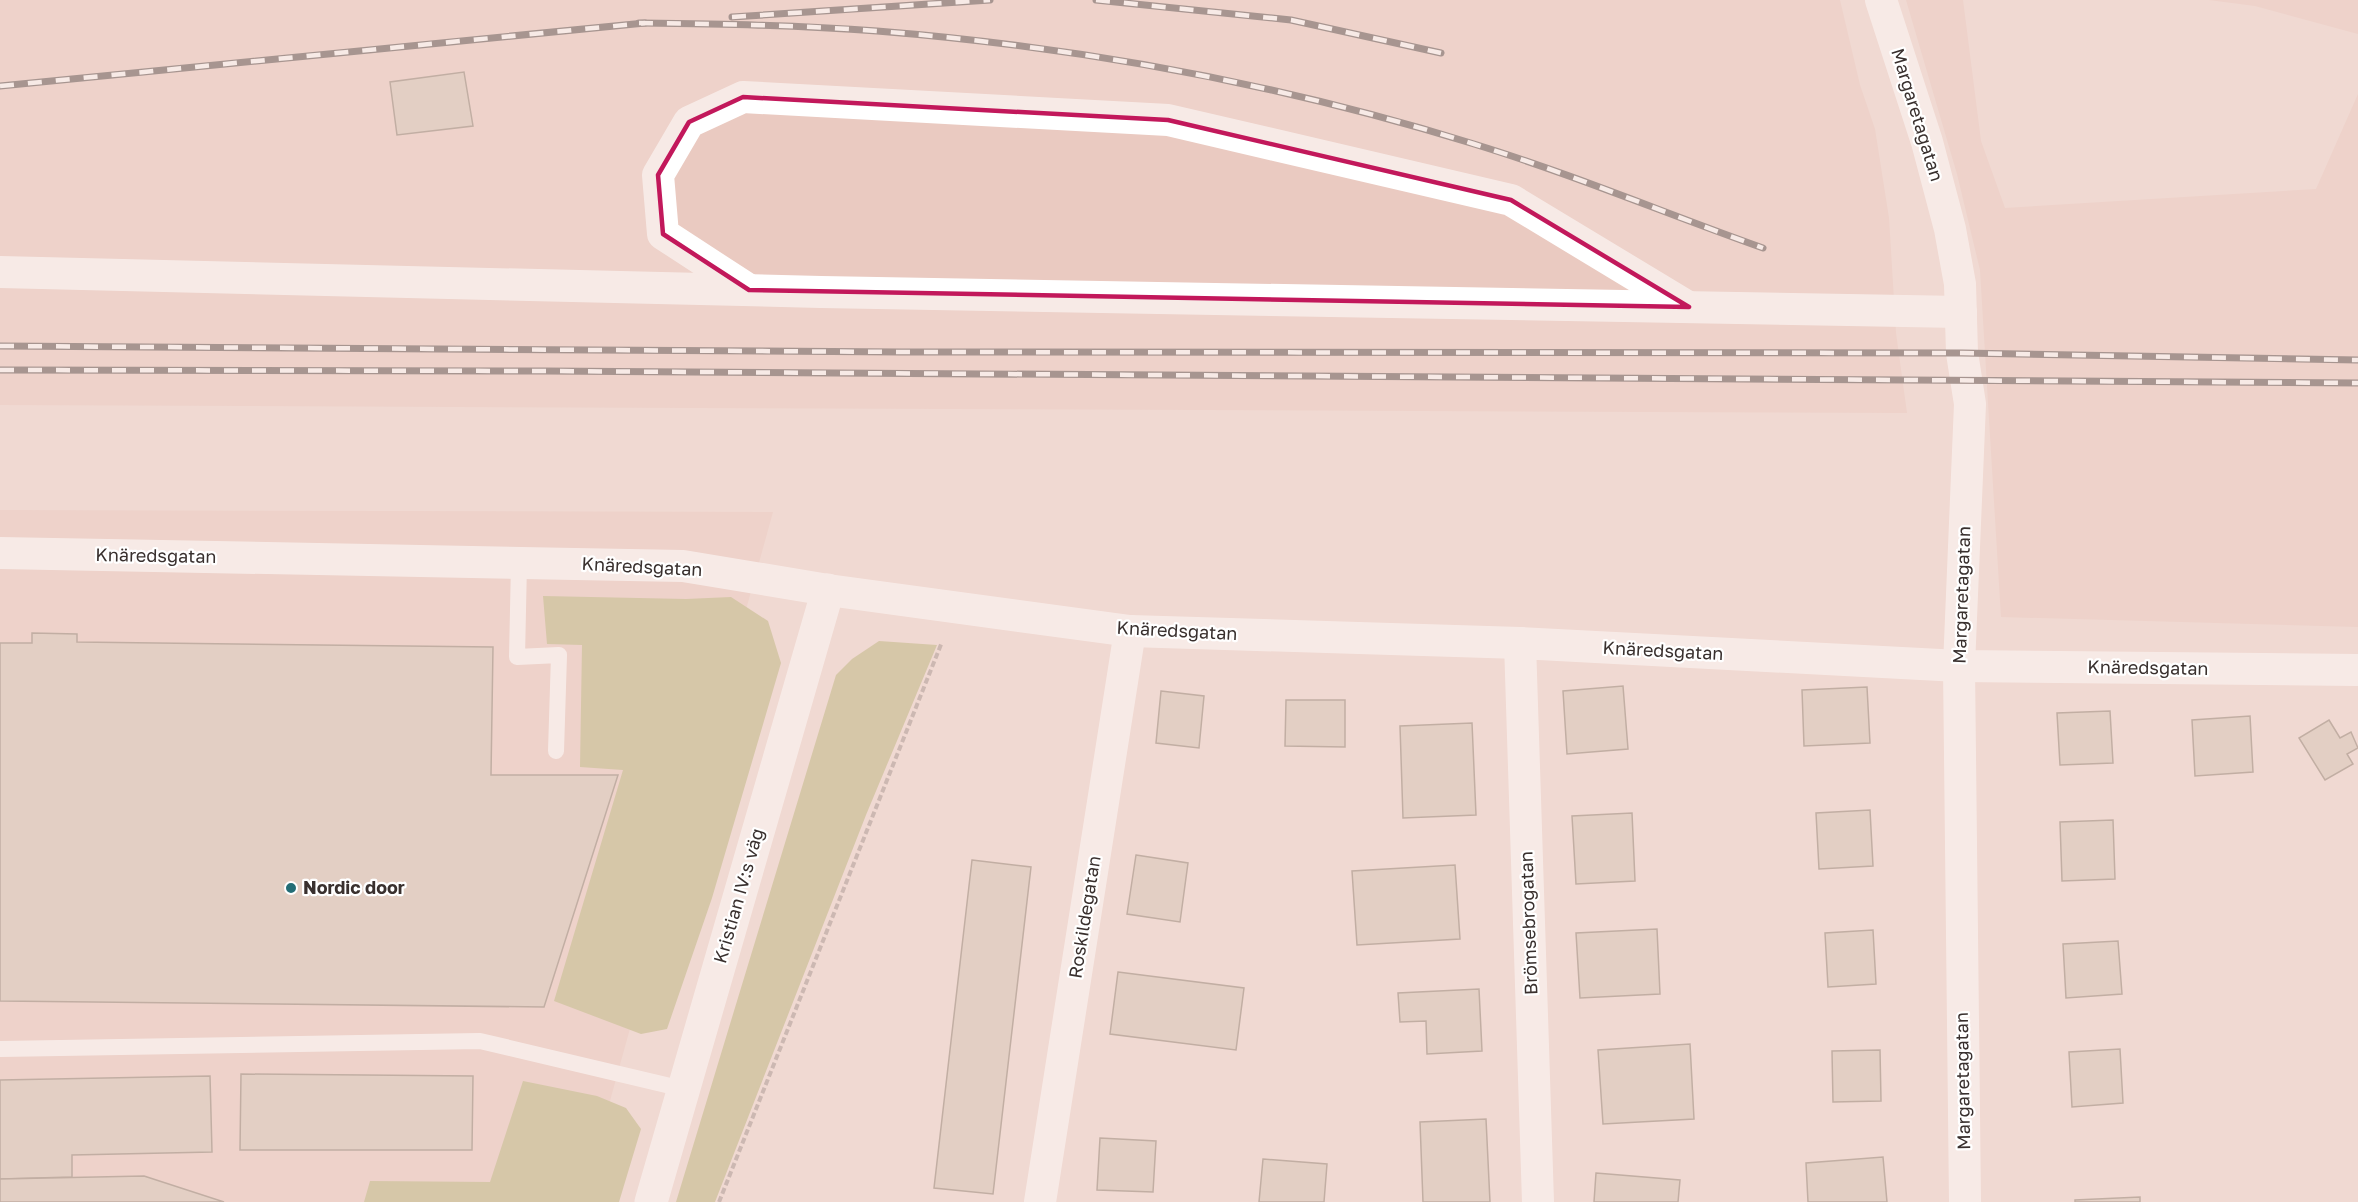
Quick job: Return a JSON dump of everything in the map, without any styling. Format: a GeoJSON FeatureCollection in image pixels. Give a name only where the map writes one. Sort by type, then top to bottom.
{"type":"FeatureCollection","features":[{"type":"Feature","properties":{"kind":"street","name":"Margaretagatan"},"geometry":{"type":"LineString","coordinates":[[1881,0],[1927,142],[1950,230],[1960,284],[1962,353],[1970,404],[1959,666],[1965,1202]]}},
{"type":"Feature","properties":{"kind":"street"},"geometry":{"type":"LineString","coordinates":[[749,290],[663,234],[658,175],[689,122],[743,97],[1168,120],[1511,200],[1689,307]]}},
{"type":"Feature","properties":{"kind":"street"},"geometry":{"type":"LineString","coordinates":[[0,272],[749,290],[1961,312]]}},
{"type":"Feature","properties":{"kind":"street","name":"Knäredsgatan"},"geometry":{"type":"LineString","coordinates":[[0,553],[683,566],[828,590],[1130,631],[1520,643],[1959,666],[2358,670]]}},
{"type":"Feature","properties":{"kind":"street","name":"Kristian IV:s väg"},"geometry":{"type":"LineString","coordinates":[[651,1202],[828,590]]}},
{"type":"Feature","properties":{"kind":"street","name":"Roskildegatan"},"geometry":{"type":"LineString","coordinates":[[1040,1202],[1130,631]]}},
{"type":"Feature","properties":{"kind":"street","name":"Brömsebrogatan"},"geometry":{"type":"LineString","coordinates":[[1520,643],[1538,1202]]}},
{"type":"Feature","properties":{"kind":"lane"},"geometry":{"type":"LineString","coordinates":[[519,563],[517,657],[559,655],[555,750]]}},
{"type":"Feature","properties":{"kind":"lane"},"geometry":{"type":"LineString","coordinates":[[0,1049],[480,1041],[683,1089]]}},
{"type":"Feature","properties":{"kind":"path"},"geometry":{"type":"LineString","coordinates":[[719,1202],[956,608]]}},
{"type":"Feature","properties":{"kind":"highlighted area"},"geometry":{"type":"Polygon","coordinates":[[[743,97],[1168,120],[1511,200],[1689,307],[749,290],[663,234],[658,175],[689,122],[743,97]]]}},
{"type":"Feature","properties":{"kind":"shaded area"},"geometry":{"type":"Polygon","coordinates":[[[0,0],[1840,0],[1860,85],[1875,129],[1889,218],[1896,333],[1907,413],[0,405],[0,0]]]}},
{"type":"Feature","properties":{"kind":"shaded area"},"geometry":{"type":"Polygon","coordinates":[[[1906,0],[1963,0],[1981,141],[2005,208],[2316,189],[2358,94],[2358,627],[2001,617],[1980,270],[1957,174],[1906,0]]]}},
{"type":"Feature","properties":{"kind":"shaded area"},"geometry":{"type":"Polygon","coordinates":[[[2209,0],[2358,0],[2358,34],[2255,6],[2209,0]]]}},
{"type":"Feature","properties":{"kind":"shaded area"},"geometry":{"type":"Polygon","coordinates":[[[0,510],[773,512],[582,1202],[0,1202],[0,510]]]}},
{"type":"Feature","properties":{"kind":"shaded area"},"geometry":{"type":"Polygon","coordinates":[[[543,596],[686,599],[731,597],[768,621],[781,663],[712,898],[667,1029],[641,1034],[554,1001],[623,770],[580,767],[582,645],[547,644],[543,596]]]}},
{"type":"Feature","properties":{"kind":"shaded area"},"geometry":{"type":"Polygon","coordinates":[[[879,641],[937,645],[866,815],[715,1202],[676,1202],[836,675],[852,659],[879,641]]]}},
{"type":"Feature","properties":{"kind":"shaded area"},"geometry":{"type":"Polygon","coordinates":[[[523,1081],[597,1096],[626,1108],[641,1129],[619,1202],[364,1202],[370,1181],[490,1182],[523,1081]]]}},
{"type":"Feature","properties":{"kind":"building"},"geometry":{"type":"Polygon","coordinates":[[[464,72],[473,126],[397,135],[390,82],[464,72]]]}},
{"type":"Feature","properties":{"kind":"building","name":"Nordic door"},"geometry":{"type":"Polygon","coordinates":[[[32,633],[77,634],[77,642],[493,647],[491,775],[618,775],[544,1007],[0,1001],[0,643],[32,643],[32,633]]]}},
{"type":"Feature","properties":{"kind":"building"},"geometry":{"type":"Polygon","coordinates":[[[1623,686],[1628,749],[1567,754],[1563,691],[1623,686]]]}},
{"type":"Feature","properties":{"kind":"building"},"geometry":{"type":"Polygon","coordinates":[[[1867,687],[1870,743],[1804,746],[1802,690],[1867,687]]]}},
{"type":"Feature","properties":{"kind":"building"},"geometry":{"type":"Polygon","coordinates":[[[1161,691],[1204,696],[1199,748],[1156,743],[1161,691]]]}},
{"type":"Feature","properties":{"kind":"building"},"geometry":{"type":"Polygon","coordinates":[[[1286,700],[1345,700],[1345,747],[1285,746],[1286,700]]]}},
{"type":"Feature","properties":{"kind":"building"},"geometry":{"type":"Polygon","coordinates":[[[2110,711],[2113,763],[2060,765],[2057,713],[2110,711]]]}},
{"type":"Feature","properties":{"kind":"building"},"geometry":{"type":"Polygon","coordinates":[[[2250,716],[2253,772],[2195,776],[2192,720],[2250,716]]]}},
{"type":"Feature","properties":{"kind":"building"},"geometry":{"type":"Polygon","coordinates":[[[2329,720],[2340,738],[2351,732],[2358,748],[2347,754],[2353,764],[2325,780],[2299,738],[2329,720]]]}},
{"type":"Feature","properties":{"kind":"building"},"geometry":{"type":"Polygon","coordinates":[[[1472,723],[1476,815],[1403,818],[1400,726],[1472,723]]]}},
{"type":"Feature","properties":{"kind":"building"},"geometry":{"type":"Polygon","coordinates":[[[1870,810],[1873,866],[1819,869],[1816,813],[1870,810]]]}},
{"type":"Feature","properties":{"kind":"building"},"geometry":{"type":"Polygon","coordinates":[[[1632,813],[1635,881],[1576,884],[1572,816],[1632,813]]]}},
{"type":"Feature","properties":{"kind":"building"},"geometry":{"type":"Polygon","coordinates":[[[2113,820],[2115,879],[2062,881],[2060,822],[2113,820]]]}},
{"type":"Feature","properties":{"kind":"building"},"geometry":{"type":"Polygon","coordinates":[[[1136,855],[1188,863],[1180,922],[1127,914],[1136,855]]]}},
{"type":"Feature","properties":{"kind":"building"},"geometry":{"type":"Polygon","coordinates":[[[972,860],[1031,867],[993,1194],[934,1188],[972,860]]]}},
{"type":"Feature","properties":{"kind":"building"},"geometry":{"type":"Polygon","coordinates":[[[1455,865],[1460,939],[1357,945],[1352,871],[1455,865]]]}},
{"type":"Feature","properties":{"kind":"building"},"geometry":{"type":"Polygon","coordinates":[[[1657,929],[1660,994],[1580,998],[1576,933],[1657,929]]]}},
{"type":"Feature","properties":{"kind":"building"},"geometry":{"type":"Polygon","coordinates":[[[1873,930],[1876,984],[1828,987],[1825,933],[1873,930]]]}},
{"type":"Feature","properties":{"kind":"building"},"geometry":{"type":"Polygon","coordinates":[[[2118,941],[2122,994],[2066,998],[2063,944],[2118,941]]]}},
{"type":"Feature","properties":{"kind":"building"},"geometry":{"type":"Polygon","coordinates":[[[1118,972],[1244,988],[1236,1050],[1110,1034],[1118,972]]]}},
{"type":"Feature","properties":{"kind":"building"},"geometry":{"type":"Polygon","coordinates":[[[1479,989],[1482,1051],[1427,1054],[1426,1021],[1400,1022],[1398,993],[1479,989]]]}},
{"type":"Feature","properties":{"kind":"building"},"geometry":{"type":"Polygon","coordinates":[[[1690,1044],[1694,1119],[1603,1124],[1598,1050],[1690,1044]]]}},
{"type":"Feature","properties":{"kind":"building"},"geometry":{"type":"Polygon","coordinates":[[[2120,1049],[2123,1103],[2072,1107],[2069,1052],[2120,1049]]]}},
{"type":"Feature","properties":{"kind":"building"},"geometry":{"type":"Polygon","coordinates":[[[1880,1050],[1881,1101],[1833,1102],[1832,1051],[1880,1050]]]}},
{"type":"Feature","properties":{"kind":"building"},"geometry":{"type":"Polygon","coordinates":[[[241,1074],[473,1076],[472,1150],[240,1150],[241,1074]]]}},
{"type":"Feature","properties":{"kind":"building"},"geometry":{"type":"Polygon","coordinates":[[[210,1076],[212,1152],[72,1155],[72,1177],[0,1179],[0,1080],[210,1076]]]}},
{"type":"Feature","properties":{"kind":"building"},"geometry":{"type":"Polygon","coordinates":[[[1486,1119],[1490,1202],[1423,1202],[1420,1122],[1486,1119]]]}},
{"type":"Feature","properties":{"kind":"building"},"geometry":{"type":"Polygon","coordinates":[[[1100,1138],[1156,1141],[1153,1192],[1097,1190],[1100,1138]]]}},
{"type":"Feature","properties":{"kind":"building"},"geometry":{"type":"Polygon","coordinates":[[[1883,1157],[1887,1202],[1808,1202],[1806,1163],[1883,1157]]]}},
{"type":"Feature","properties":{"kind":"building"},"geometry":{"type":"Polygon","coordinates":[[[1263,1159],[1327,1164],[1324,1202],[1259,1202],[1263,1159]]]}},
{"type":"Feature","properties":{"kind":"building"},"geometry":{"type":"Polygon","coordinates":[[[1596,1173],[1680,1180],[1678,1202],[1594,1202],[1596,1173]]]}},
{"type":"Feature","properties":{"kind":"building"},"geometry":{"type":"Polygon","coordinates":[[[144,1176],[224,1202],[0,1202],[0,1179],[144,1176]]]}},
{"type":"Feature","properties":{"kind":"building"},"geometry":{"type":"Polygon","coordinates":[[[2140,1197],[2140,1202],[2075,1202],[2075,1200],[2140,1197]]]}},
{"type":"Feature","properties":{"kind":"railway"},"geometry":{"type":"LineString","coordinates":[[732,17],[990,0]]}},
{"type":"Feature","properties":{"kind":"railway"},"geometry":{"type":"LineString","coordinates":[[1096,0],[1291,20],[1441,53]]}},
{"type":"Feature","properties":{"kind":"railway"},"geometry":{"type":"LineString","coordinates":[[639,23],[788,26],[953,38],[1104,58],[1254,86],[1328,103],[1474,144],[1583,181],[1763,248]]}},
{"type":"Feature","properties":{"kind":"railway"},"geometry":{"type":"LineString","coordinates":[[0,86],[645,23]]}},
{"type":"Feature","properties":{"kind":"railway"},"geometry":{"type":"LineString","coordinates":[[0,346],[901,352],[1962,353],[2358,360]]}},
{"type":"Feature","properties":{"kind":"railway"},"geometry":{"type":"LineString","coordinates":[[0,370],[545,371],[2358,383]]}},
{"type":"Feature","properties":{"kind":"place","name":"Nordic door"},"geometry":{"type":"Point","coordinates":[291,888]}}]}
